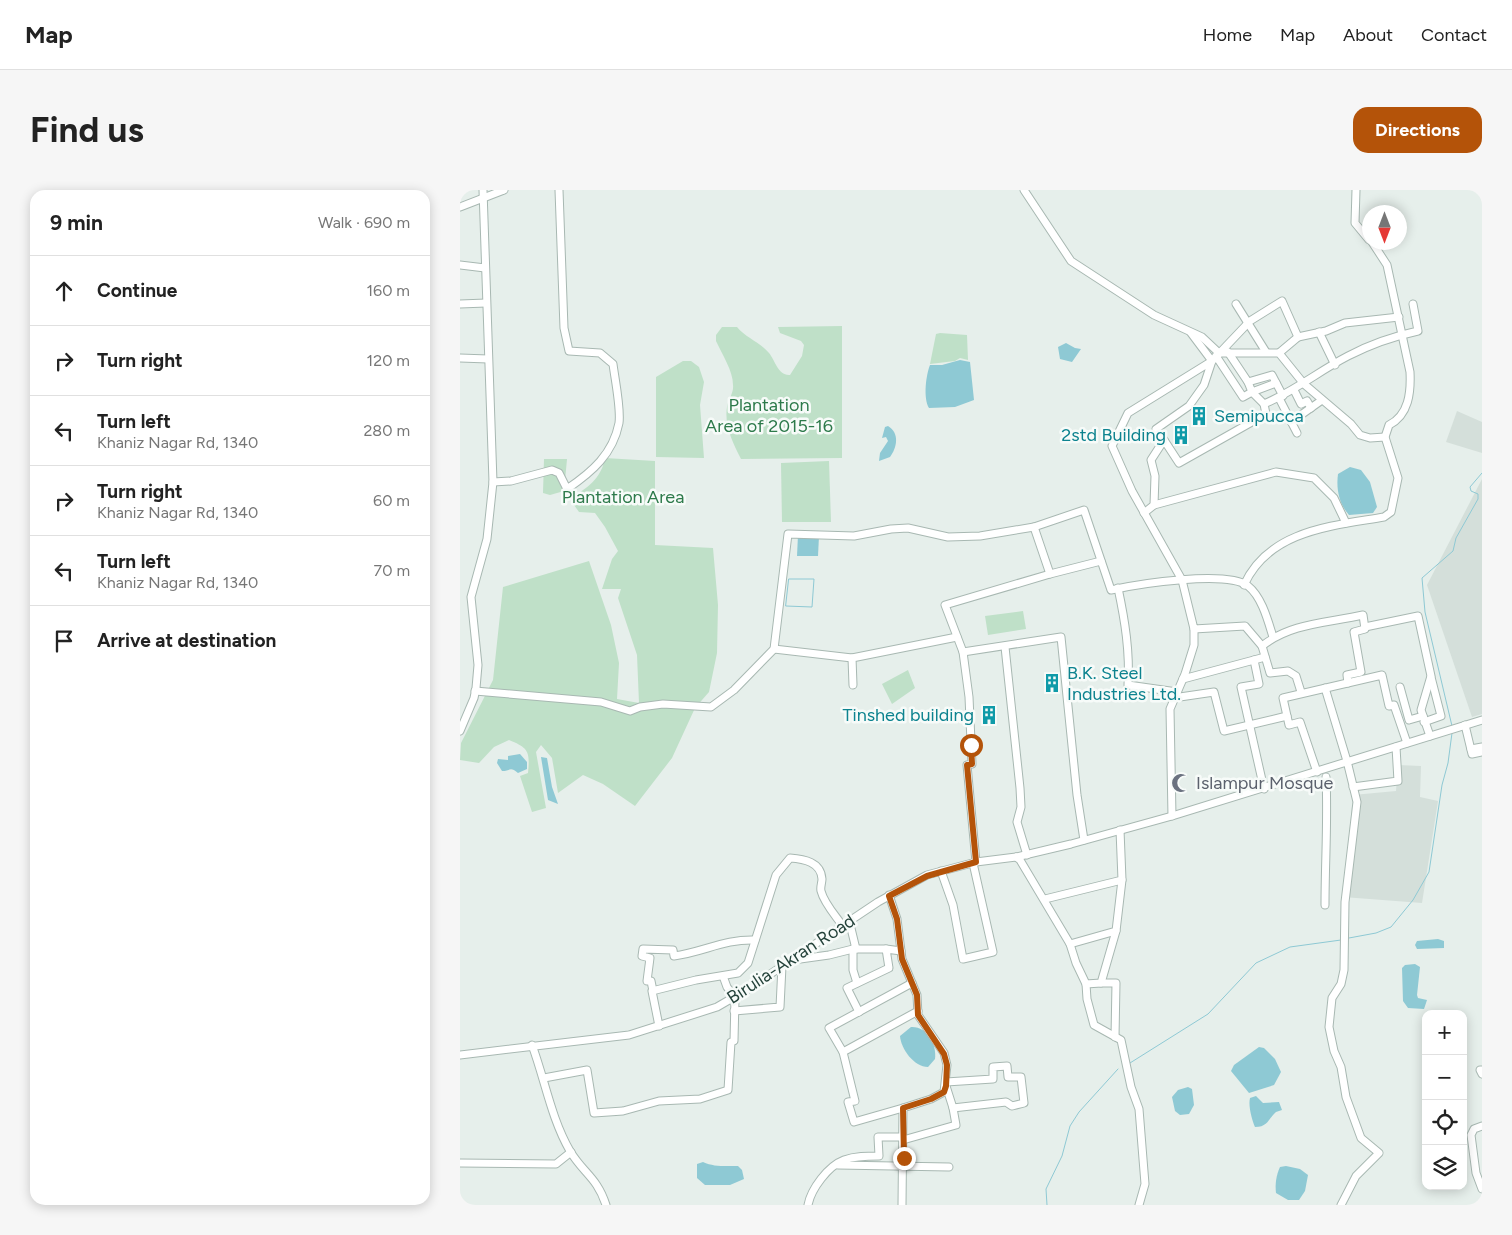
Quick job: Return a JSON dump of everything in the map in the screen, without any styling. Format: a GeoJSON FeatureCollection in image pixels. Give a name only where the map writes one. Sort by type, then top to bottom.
{"type":"FeatureCollection","features":[{"type":"Feature","properties":{"kind":"street"},"geometry":{"type":"LineString","coordinates":[[460,731],[475,691],[478,665],[471,597],[487,539],[493,482],[483,190]]}},
{"type":"Feature","properties":{"kind":"street"},"geometry":{"type":"LineString","coordinates":[[460,208],[504,190]]}},
{"type":"Feature","properties":{"kind":"street"},"geometry":{"type":"LineString","coordinates":[[493,482],[511,481],[552,470],[560,473],[567,488],[592,472],[609,449],[619,422],[613,364],[600,353],[569,351],[564,328],[559,190]]}},
{"type":"Feature","properties":{"kind":"street"},"geometry":{"type":"LineString","coordinates":[[1024,190],[1071,261],[1154,315],[1202,338],[1244,397],[1276,383]]}},
{"type":"Feature","properties":{"kind":"street"},"geometry":{"type":"LineString","coordinates":[[1356,190],[1355,223],[1362,231]]}},
{"type":"Feature","properties":{"kind":"street"},"geometry":{"type":"LineString","coordinates":[[1244,585],[1250,572],[1262,558],[1303,532],[1384,517],[1392,512],[1398,478],[1386,437],[1389,425],[1397,421],[1407,406],[1411,387],[1403,334],[1387,264],[1377,250]]}},
{"type":"Feature","properties":{"kind":"street"},"geometry":{"type":"LineString","coordinates":[[460,265],[485,268]]}},
{"type":"Feature","properties":{"kind":"street"},"geometry":{"type":"LineString","coordinates":[[1172,816],[1170,709],[1183,679],[1194,645],[1194,630],[1182,580],[1144,513],[1112,446],[1128,413],[1215,357],[1239,336],[1248,324],[1282,302],[1298,337]]}},
{"type":"Feature","properties":{"kind":"street"},"geometry":{"type":"LineString","coordinates":[[460,304],[486,303]]}},
{"type":"Feature","properties":{"kind":"street"},"geometry":{"type":"LineString","coordinates":[[1236,304],[1266,352]]}},
{"type":"Feature","properties":{"kind":"street"},"geometry":{"type":"LineString","coordinates":[[1264,404],[1294,390],[1349,355],[1403,334],[1418,331],[1413,304]]}},
{"type":"Feature","properties":{"kind":"street"},"geometry":{"type":"LineString","coordinates":[[1228,352],[1248,382],[1252,392],[1264,404],[1266,414],[1179,463],[1156,429],[1189,406],[1204,386],[1215,357],[1228,352],[1278,353],[1298,337],[1345,323],[1399,317]]}},
{"type":"Feature","properties":{"kind":"street"},"geometry":{"type":"LineString","coordinates":[[1191,332],[1215,357]]}},
{"type":"Feature","properties":{"kind":"street"},"geometry":{"type":"LineString","coordinates":[[1319,332],[1334,365]]}},
{"type":"Feature","properties":{"kind":"street"},"geometry":{"type":"LineString","coordinates":[[1278,353],[1304,384],[1351,424],[1360,435],[1370,438],[1386,437]]}},
{"type":"Feature","properties":{"kind":"street"},"geometry":{"type":"LineString","coordinates":[[460,358],[488,358]]}},
{"type":"Feature","properties":{"kind":"street"},"geometry":{"type":"LineString","coordinates":[[1248,382],[1272,375],[1297,433]]}},
{"type":"Feature","properties":{"kind":"street"},"geometry":{"type":"LineString","coordinates":[[1294,390],[1302,404],[1307,401],[1311,408]]}},
{"type":"Feature","properties":{"kind":"street"},"geometry":{"type":"LineString","coordinates":[[1291,422],[1322,400]]}},
{"type":"Feature","properties":{"kind":"street"},"geometry":{"type":"LineString","coordinates":[[1154,505],[1155,476],[1150,460],[1164,440]]}},
{"type":"Feature","properties":{"kind":"street"},"geometry":{"type":"LineString","coordinates":[[1144,513],[1154,505],[1276,472],[1314,478],[1334,498],[1346,523]]}},
{"type":"Feature","properties":{"kind":"street"},"geometry":{"type":"LineString","coordinates":[[475,691],[601,702],[630,711],[663,704],[711,707],[734,690],[774,649],[788,534],[854,536],[891,528],[908,528],[948,537],[980,536],[1034,527],[1084,510],[1111,590],[1146,583],[1225,579],[1244,585],[1262,606],[1274,637]]}},
{"type":"Feature","properties":{"kind":"street"},"geometry":{"type":"LineString","coordinates":[[1034,527],[1050,574]]}},
{"type":"Feature","properties":{"kind":"street"},"geometry":{"type":"LineString","coordinates":[[941,871],[953,905],[963,959],[993,952],[975,863],[967,765],[972,764],[969,697],[963,652],[945,605],[1101,561]]}},
{"type":"Feature","properties":{"kind":"street"},"geometry":{"type":"LineString","coordinates":[[1118,588],[1127,634],[1130,662],[1128,686],[1175,695],[1214,692],[1224,731],[1287,716]]}},
{"type":"Feature","properties":{"kind":"street"},"geometry":{"type":"LineString","coordinates":[[1262,646],[1274,637],[1297,627],[1363,615],[1365,627]]}},
{"type":"Feature","properties":{"kind":"street"},"geometry":{"type":"LineString","coordinates":[[1348,683],[1347,675],[1362,672],[1354,632],[1365,630],[1365,627],[1418,616],[1440,716],[1409,720],[1400,687]]}},
{"type":"Feature","properties":{"kind":"street"},"geometry":{"type":"LineString","coordinates":[[1194,630],[1245,626],[1262,646],[1270,673],[1288,671],[1296,676],[1301,692]]}},
{"type":"Feature","properties":{"kind":"street"},"geometry":{"type":"LineString","coordinates":[[774,649],[852,658],[958,637]]}},
{"type":"Feature","properties":{"kind":"street"},"geometry":{"type":"LineString","coordinates":[[963,652],[1061,637],[1076,795],[1084,840]]}},
{"type":"Feature","properties":{"kind":"street"},"geometry":{"type":"LineString","coordinates":[[1005,646],[1020,788],[1021,807],[1017,822],[1027,855]]}},
{"type":"Feature","properties":{"kind":"street"},"geometry":{"type":"LineString","coordinates":[[1183,679],[1265,657]]}},
{"type":"Feature","properties":{"kind":"street"},"geometry":{"type":"LineString","coordinates":[[852,658],[853,685]]}},
{"type":"Feature","properties":{"kind":"street"},"geometry":{"type":"LineString","coordinates":[[1254,660],[1260,684],[1241,687],[1248,726],[1264,789]]}},
{"type":"Feature","properties":{"kind":"street"},"geometry":{"type":"LineString","coordinates":[[1317,772],[1300,722],[1289,725],[1283,698],[1301,692],[1382,675],[1390,706],[1394,705],[1407,744]]}},
{"type":"Feature","properties":{"kind":"street"},"geometry":{"type":"LineString","coordinates":[[1430,736],[1421,710],[1431,676]]}},
{"type":"Feature","properties":{"kind":"street"},"geometry":{"type":"LineString","coordinates":[[1324,688],[1347,761],[1357,802],[1346,902],[1344,970],[1341,984],[1332,998],[1329,1027],[1334,1051],[1341,1067],[1346,1098],[1361,1138],[1379,1153],[1356,1176],[1341,1205]]}},
{"type":"Feature","properties":{"kind":"street","name":"Birulia-Akran Road"},"geometry":{"type":"LineString","coordinates":[[460,1055],[628,1035],[717,1007],[735,998],[849,920],[910,883],[941,871],[975,863],[1027,855],[1172,816],[1482,720]]}},
{"type":"Feature","properties":{"kind":"street"},"geometry":{"type":"LineString","coordinates":[[1465,725],[1472,754],[1482,752]]}},
{"type":"Feature","properties":{"kind":"street"},"geometry":{"type":"LineString","coordinates":[[1353,787],[1398,781],[1396,746]]}},
{"type":"Feature","properties":{"kind":"street"},"geometry":{"type":"LineString","coordinates":[[1471,749],[1482,747]]}},
{"type":"Feature","properties":{"kind":"street"},"geometry":{"type":"LineString","coordinates":[[1325,905],[1325,860],[1328,820],[1326,777]]}},
{"type":"Feature","properties":{"kind":"street"},"geometry":{"type":"LineString","coordinates":[[1101,983],[1116,931],[1122,880],[1120,830]]}},
{"type":"Feature","properties":{"kind":"street"},"geometry":{"type":"LineString","coordinates":[[1016,857],[1020,860],[1045,899],[1070,944],[1086,984],[1087,999],[1094,1024],[1121,1040],[1131,1087],[1139,1109],[1145,1184],[1139,1205]]}},
{"type":"Feature","properties":{"kind":"street"},"geometry":{"type":"LineString","coordinates":[[652,991],[696,980],[738,973],[748,963],[776,874],[790,858],[804,859],[814,863],[821,872],[823,895],[842,925]]}},
{"type":"Feature","properties":{"kind":"street"},"geometry":{"type":"LineString","coordinates":[[1045,899],[1122,880]]}},
{"type":"Feature","properties":{"kind":"street"},"geometry":{"type":"LineString","coordinates":[[889,896],[897,919],[901,951],[917,995],[918,1011],[926,1028],[944,1054],[947,1065],[946,1084],[944,1092],[931,1099],[854,1122],[848,1102],[855,1101],[843,1052],[829,1028],[912,983]]}},
{"type":"Feature","properties":{"kind":"street"},"geometry":{"type":"LineString","coordinates":[[849,920],[855,949],[852,959],[857,983]]}},
{"type":"Feature","properties":{"kind":"street"},"geometry":{"type":"LineString","coordinates":[[1070,944],[1116,931]]}},
{"type":"Feature","properties":{"kind":"street"},"geometry":{"type":"LineString","coordinates":[[659,1026],[651,981],[647,981],[650,958],[642,956],[643,950],[673,950],[674,956],[697,953],[736,939],[755,940]]}},
{"type":"Feature","properties":{"kind":"street"},"geometry":{"type":"LineString","coordinates":[[734,1011],[780,1007],[786,964],[855,949],[901,951]]}},
{"type":"Feature","properties":{"kind":"street"},"geometry":{"type":"LineString","coordinates":[[859,1012],[847,988],[889,968],[886,950]]}},
{"type":"Feature","properties":{"kind":"street"},"geometry":{"type":"LineString","coordinates":[[839,953],[852,959]]}},
{"type":"Feature","properties":{"kind":"street"},"geometry":{"type":"LineString","coordinates":[[544,1078],[587,1070],[594,1113],[624,1112],[659,1101],[700,1099],[728,1090],[731,1042],[734,1041],[735,998],[726,987],[723,976]]}},
{"type":"Feature","properties":{"kind":"street"},"geometry":{"type":"LineString","coordinates":[[1086,984],[1116,983],[1115,1037]]}},
{"type":"Feature","properties":{"kind":"street"},"geometry":{"type":"LineString","coordinates":[[843,1052],[918,1011]]}},
{"type":"Feature","properties":{"kind":"street"},"geometry":{"type":"LineString","coordinates":[[532,1045],[544,1078],[553,1113],[571,1152],[598,1184],[606,1205]]}},
{"type":"Feature","properties":{"kind":"street"},"geometry":{"type":"LineString","coordinates":[[946,1084],[994,1079],[993,1067],[1007,1066],[1008,1077],[1021,1077],[1024,1103],[1012,1106],[1006,1102],[953,1108]]}},
{"type":"Feature","properties":{"kind":"street"},"geometry":{"type":"LineString","coordinates":[[1482,1070],[1480,1070],[1482,1074]]}},
{"type":"Feature","properties":{"kind":"street"},"geometry":{"type":"LineString","coordinates":[[808,1205],[814,1190],[842,1161],[862,1156],[878,1156],[878,1137],[903,1138],[956,1125],[946,1084]]}},
{"type":"Feature","properties":{"kind":"street"},"geometry":{"type":"LineString","coordinates":[[902,1205],[903,1108]]}},
{"type":"Feature","properties":{"kind":"street"},"geometry":{"type":"LineString","coordinates":[[1482,1126],[1474,1129],[1471,1135],[1476,1174],[1482,1189]]}},
{"type":"Feature","properties":{"kind":"street"},"geometry":{"type":"LineString","coordinates":[[460,1162],[556,1164],[571,1152]]}},
{"type":"Feature","properties":{"kind":"street"},"geometry":{"type":"LineString","coordinates":[[838,1164],[949,1167]]}},
{"type":"Feature","properties":{"kind":"shaded area"},"geometry":{"type":"Polygon","coordinates":[[[1457,411],[1482,422],[1482,453],[1446,442],[1457,411]]]}},
{"type":"Feature","properties":{"kind":"shaded area"},"geometry":{"type":"Polygon","coordinates":[[[1482,479],[1482,714],[1472,717],[1427,585],[1482,479]]]}},
{"type":"Feature","properties":{"kind":"shaded area"},"geometry":{"type":"Polygon","coordinates":[[[1398,765],[1421,766],[1420,797],[1438,801],[1422,903],[1343,897],[1353,795],[1396,791],[1398,765]]]}},
{"type":"Feature","properties":{"kind":"green space","name":"Plantation Area of 2015-16"},"geometry":{"type":"Polygon","coordinates":[[[842,326],[842,458],[741,459],[730,434],[727,421],[727,407],[733,391],[733,380],[716,341],[716,335],[722,327],[737,327],[765,349],[782,373],[790,375],[802,356],[804,345],[801,341],[780,333],[778,327],[842,326]]]}},
{"type":"Feature","properties":{"kind":"green space"},"geometry":{"type":"Polygon","coordinates":[[[936,334],[967,335],[968,360],[960,358],[955,361],[930,364],[936,334]]]}},
{"type":"Feature","properties":{"kind":"green space","name":"Plantation Area of 2015-16"},"geometry":{"type":"Polygon","coordinates":[[[683,361],[691,361],[699,367],[704,382],[700,405],[704,458],[656,457],[656,377],[683,361]]]}},
{"type":"Feature","properties":{"kind":"green space","name":"Plantation Area"},"geometry":{"type":"Polygon","coordinates":[[[605,458],[655,461],[655,545],[713,548],[718,605],[717,653],[709,692],[695,708],[672,758],[635,806],[603,784],[583,775],[558,793],[552,758],[541,745],[536,752],[546,808],[532,812],[520,776],[528,773],[529,760],[524,748],[509,740],[494,747],[479,763],[460,760],[461,743],[493,680],[503,587],[589,561],[611,625],[619,663],[617,699],[639,703],[637,655],[618,598],[621,589],[602,589],[612,559],[618,551],[595,513],[579,512],[569,498],[582,491],[597,478],[605,458]]]}},
{"type":"Feature","properties":{"kind":"green space"},"geometry":{"type":"Polygon","coordinates":[[[544,459],[567,459],[564,491],[550,495],[543,493],[544,459]]]}},
{"type":"Feature","properties":{"kind":"green space"},"geometry":{"type":"Polygon","coordinates":[[[829,461],[831,522],[782,522],[781,463],[829,461]]]}},
{"type":"Feature","properties":{"kind":"green space"},"geometry":{"type":"Polygon","coordinates":[[[1023,611],[1026,629],[988,635],[985,616],[1023,611]]]}},
{"type":"Feature","properties":{"kind":"green space"},"geometry":{"type":"Polygon","coordinates":[[[908,670],[915,688],[892,704],[882,684],[908,670]]]}},
{"type":"Feature","properties":{"kind":"water"},"geometry":{"type":"Polygon","coordinates":[[[1066,343],[1081,349],[1072,362],[1060,359],[1058,347],[1066,343]]]}},
{"type":"Feature","properties":{"kind":"water"},"geometry":{"type":"Polygon","coordinates":[[[960,360],[970,362],[974,400],[955,407],[929,408],[926,398],[926,386],[930,365],[942,365],[960,360]]]}},
{"type":"Feature","properties":{"kind":"water"},"geometry":{"type":"Polygon","coordinates":[[[888,426],[896,437],[896,445],[890,457],[879,461],[880,453],[888,441],[886,437],[882,438],[885,427],[888,426]]]}},
{"type":"Feature","properties":{"kind":"water"},"geometry":{"type":"Polygon","coordinates":[[[1350,467],[1361,470],[1370,482],[1377,507],[1373,513],[1349,515],[1343,506],[1337,485],[1338,474],[1350,467]]]}},
{"type":"Feature","properties":{"kind":"water"},"geometry":{"type":"Polygon","coordinates":[[[798,535],[819,536],[818,556],[797,556],[798,535]]]}},
{"type":"Feature","properties":{"kind":"water"},"geometry":{"type":"Polygon","coordinates":[[[520,754],[527,762],[527,769],[518,773],[512,769],[502,771],[497,763],[498,759],[508,760],[508,756],[520,754]]]}},
{"type":"Feature","properties":{"kind":"water"},"geometry":{"type":"Polygon","coordinates":[[[541,757],[547,758],[552,787],[558,804],[548,800],[541,757]]]}},
{"type":"Feature","properties":{"kind":"water"},"geometry":{"type":"Polygon","coordinates":[[[1438,939],[1444,941],[1444,948],[1417,949],[1415,945],[1417,941],[1438,939]]]}},
{"type":"Feature","properties":{"kind":"water"},"geometry":{"type":"Polygon","coordinates":[[[1415,964],[1420,967],[1418,998],[1427,1000],[1424,1009],[1408,1008],[1403,1001],[1402,968],[1405,965],[1415,964]]]}},
{"type":"Feature","properties":{"kind":"water"},"geometry":{"type":"Polygon","coordinates":[[[911,1027],[922,1030],[933,1042],[935,1059],[928,1067],[913,1061],[903,1046],[900,1036],[911,1027]]]}},
{"type":"Feature","properties":{"kind":"water"},"geometry":{"type":"Polygon","coordinates":[[[1259,1047],[1264,1048],[1275,1059],[1281,1072],[1274,1085],[1249,1093],[1231,1071],[1234,1065],[1259,1047]]]}},
{"type":"Feature","properties":{"kind":"water"},"geometry":{"type":"Polygon","coordinates":[[[1188,1087],[1192,1089],[1194,1105],[1189,1114],[1180,1115],[1175,1111],[1172,1097],[1178,1090],[1188,1087]]]}},
{"type":"Feature","properties":{"kind":"water"},"geometry":{"type":"Polygon","coordinates":[[[1256,1096],[1263,1103],[1279,1102],[1282,1110],[1276,1112],[1263,1126],[1259,1127],[1255,1127],[1251,1113],[1250,1098],[1256,1096]]]}},
{"type":"Feature","properties":{"kind":"water"},"geometry":{"type":"Polygon","coordinates":[[[703,1162],[715,1165],[738,1166],[742,1170],[744,1179],[730,1185],[705,1185],[697,1178],[697,1164],[703,1162]]]}},
{"type":"Feature","properties":{"kind":"water"},"geometry":{"type":"Polygon","coordinates":[[[1286,1166],[1300,1169],[1308,1175],[1305,1191],[1299,1200],[1288,1200],[1276,1193],[1276,1180],[1280,1167],[1286,1166]]]}},
{"type":"Feature","properties":{"kind":"waterway"},"geometry":{"type":"LineString","coordinates":[[1452,726],[1425,612],[1422,578],[1453,551],[1456,538],[1478,499],[1478,494],[1471,491],[1470,487],[1482,473]]}},
{"type":"Feature","properties":{"kind":"waterway"},"geometry":{"type":"LineString","coordinates":[[789,579],[814,579],[812,607],[786,606],[789,579]]}},
{"type":"Feature","properties":{"kind":"waterway"},"geometry":{"type":"LineString","coordinates":[[1349,938],[1376,933],[1391,927],[1413,900],[1429,872],[1452,733]]}},
{"type":"Feature","properties":{"kind":"waterway"},"geometry":{"type":"LineString","coordinates":[[1130,1063],[1208,1014],[1256,963],[1290,947],[1341,940]]}},
{"type":"Feature","properties":{"kind":"waterway"},"geometry":{"type":"LineString","coordinates":[[1047,1205],[1046,1189],[1062,1156],[1070,1126],[1079,1112],[1118,1069]]}},
{"type":"Feature","properties":{"kind":"place","name":"Semipucca"},"geometry":{"type":"Point","coordinates":[1199,416]}},
{"type":"Feature","properties":{"kind":"place","name":"2std Building"},"geometry":{"type":"Point","coordinates":[1181,435]}},
{"type":"Feature","properties":{"kind":"place","name":"B.K. Steel Industries Ltd."},"geometry":{"type":"Point","coordinates":[1052,683]}},
{"type":"Feature","properties":{"kind":"place","name":"Tinshed building"},"geometry":{"type":"Point","coordinates":[989,715]}},
{"type":"Feature","properties":{"kind":"place","name":"Islampur Mosque"},"geometry":{"type":"Point","coordinates":[1181,783]}},
{"type":"Feature","properties":{"kind":"route"},"geometry":{"type":"LineString","coordinates":[[904,1158],[903,1108],[931,1099],[944,1092],[947,1065],[939,1044],[918,1015],[917,995],[902,959],[897,919],[889,896],[910,883],[927,876],[976,862],[967,765],[972,764],[971,745]]}}]}
